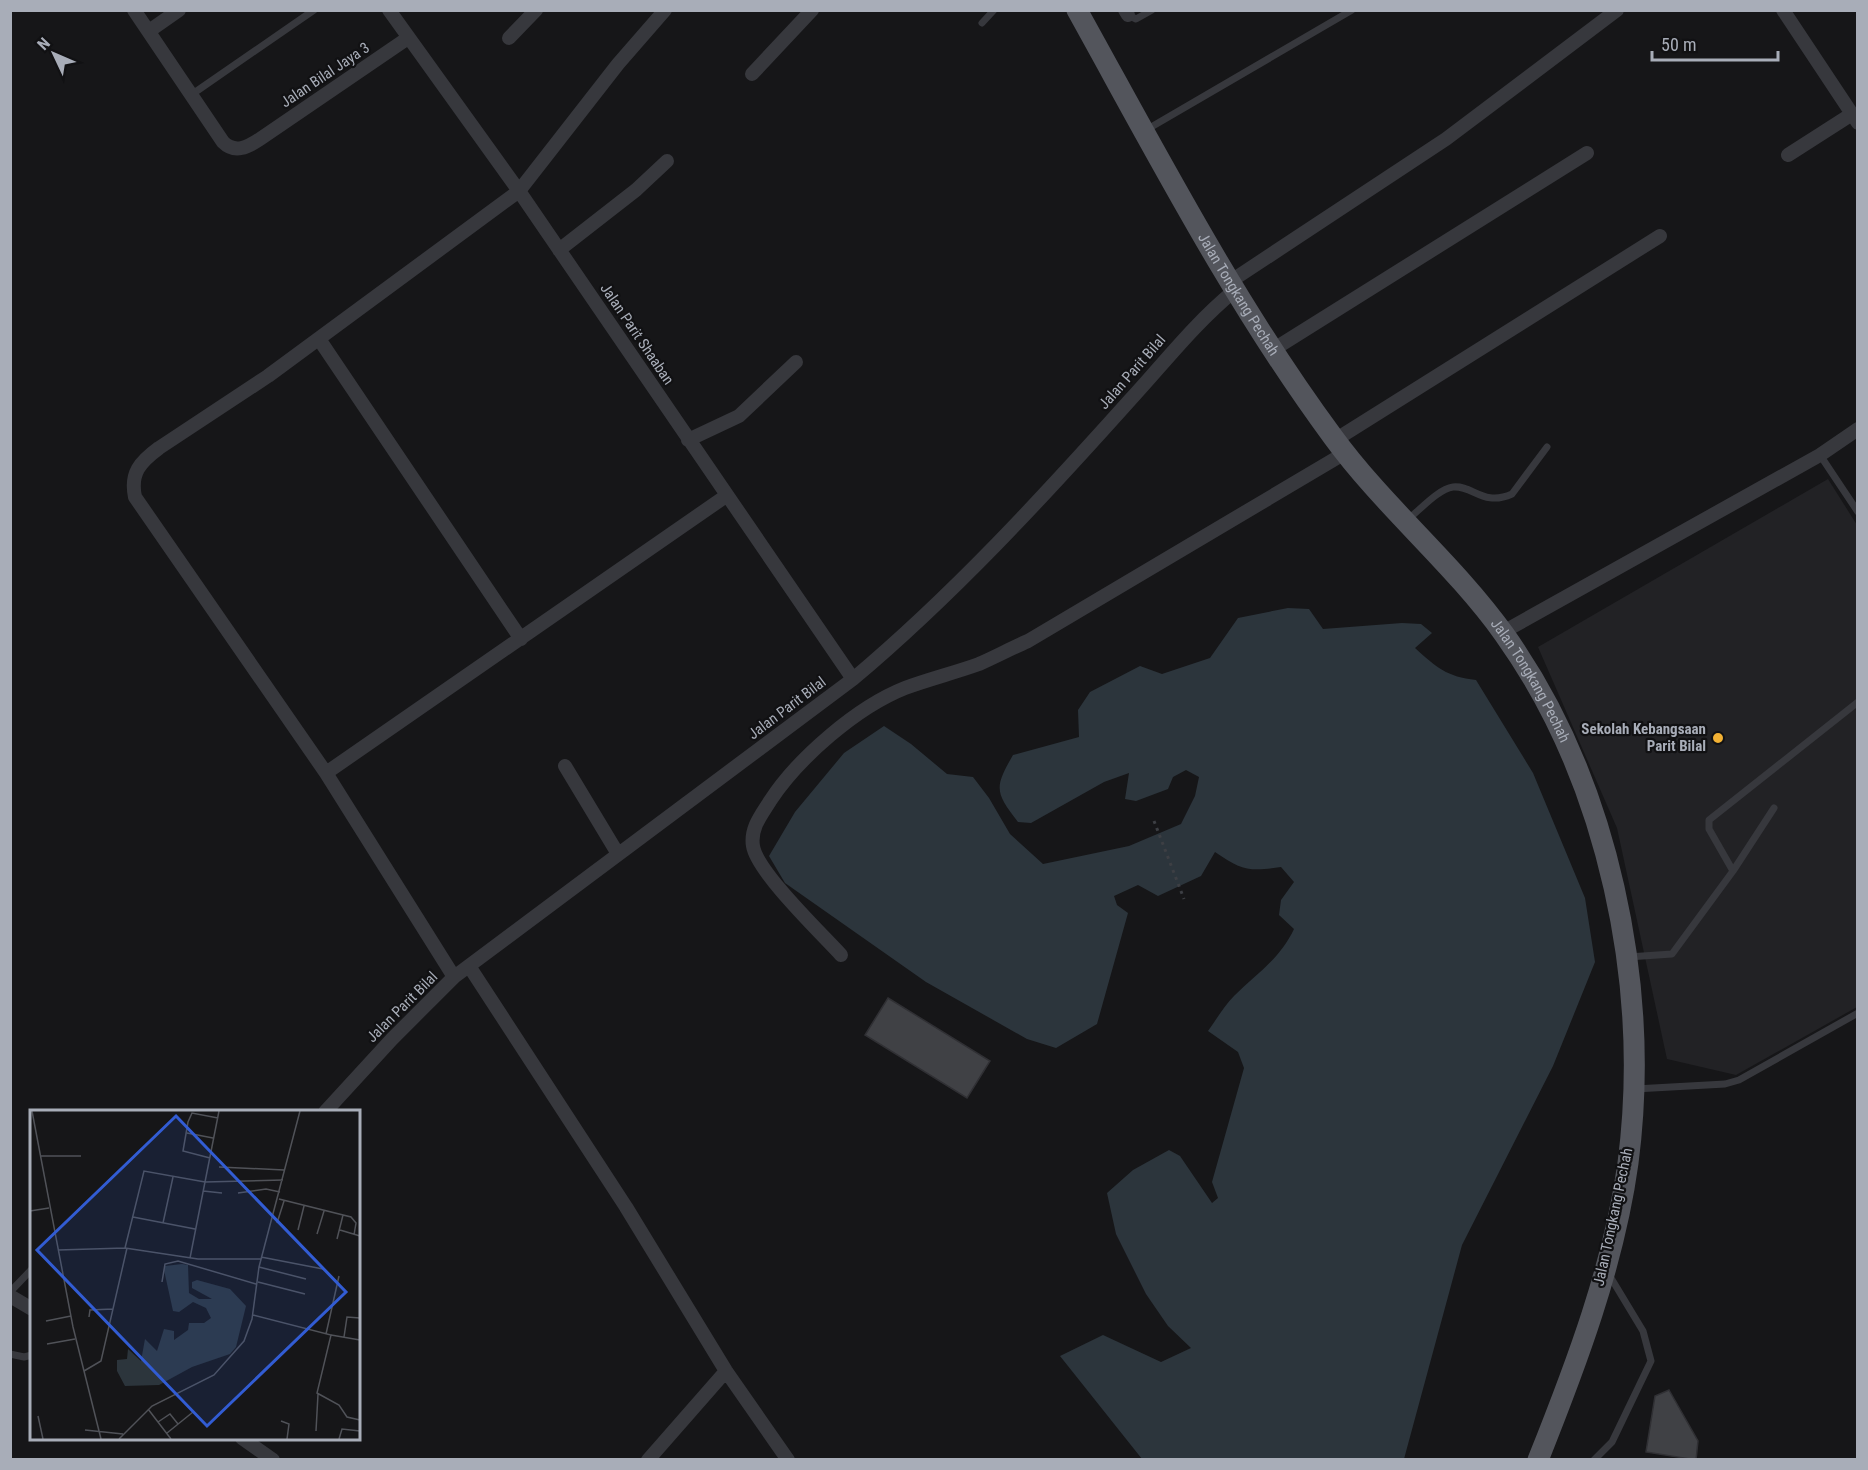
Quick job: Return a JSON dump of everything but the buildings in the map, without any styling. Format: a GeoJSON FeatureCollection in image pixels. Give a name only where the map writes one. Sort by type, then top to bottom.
{"type":"FeatureCollection","features":[{"type":"Feature","properties":{"kind":"main road","name":"Jalan Tongkang Pechah"},"geometry":{"type":"LineString","coordinates":[[1077,10],[1231,287],[1271,351],[1340,446],[1503,632],[1546,706],[1575,766],[1596,823],[1614,882],[1626,957],[1635,1054],[1627,1165],[1605,1269],[1538,1460]]}},
{"type":"Feature","properties":{"kind":"street"},"geometry":{"type":"LineString","coordinates":[[134,10],[191,95]]}},
{"type":"Feature","properties":{"kind":"street"},"geometry":{"type":"LineString","coordinates":[[149,31],[179,10]]}},
{"type":"Feature","properties":{"kind":"street","name":"Jalan Parit Shaaban"},"geometry":{"type":"LineString","coordinates":[[389,10],[408,38],[525,185],[567,245],[696,437],[726,496],[853,679]]}},
{"type":"Feature","properties":{"kind":"street"},"geometry":{"type":"LineString","coordinates":[[509,38],[536,10]]}},
{"type":"Feature","properties":{"kind":"street"},"geometry":{"type":"LineString","coordinates":[[454,977],[326,773],[135,497],[132,484],[134,473],[144,459],[319,339],[525,185],[618,64],[665,10]]}},
{"type":"Feature","properties":{"kind":"street"},"geometry":{"type":"LineString","coordinates":[[752,74],[812,10]]}},
{"type":"Feature","properties":{"kind":"street","name":"Jalan Parit Bilal"},"geometry":{"type":"LineString","coordinates":[[327,1110],[392,1039],[454,977],[853,679],[903,637],[975,566],[1130,400],[1231,287],[1446,139],[1617,10]]}},
{"type":"Feature","properties":{"kind":"street"},"geometry":{"type":"LineString","coordinates":[[1783,10],[1855,118],[1788,155]]}},
{"type":"Feature","properties":{"kind":"street","name":"Jalan Bilal Jaya 3"},"geometry":{"type":"LineString","coordinates":[[191,95],[229,148],[247,147],[408,38]]}},
{"type":"Feature","properties":{"kind":"street"},"geometry":{"type":"LineString","coordinates":[[1271,351],[1587,153]]}},
{"type":"Feature","properties":{"kind":"street"},"geometry":{"type":"LineString","coordinates":[[567,245],[636,190],[667,161]]}},
{"type":"Feature","properties":{"kind":"street"},"geometry":{"type":"LineString","coordinates":[[841,955],[766,872],[753,847],[754,825],[778,789],[833,734],[872,706],[904,689],[980,663],[1028,641],[1340,446],[1660,236]]}},
{"type":"Feature","properties":{"kind":"street"},"geometry":{"type":"LineString","coordinates":[[319,339],[521,639]]}},
{"type":"Feature","properties":{"kind":"street"},"geometry":{"type":"LineString","coordinates":[[696,437],[739,416],[796,362]]}},
{"type":"Feature","properties":{"kind":"street"},"geometry":{"type":"LineString","coordinates":[[1503,632],[1821,455],[1857,429]]}},
{"type":"Feature","properties":{"kind":"street"},"geometry":{"type":"LineString","coordinates":[[326,773],[726,496]]}},
{"type":"Feature","properties":{"kind":"street"},"geometry":{"type":"LineString","coordinates":[[565,766],[618,854]]}},
{"type":"Feature","properties":{"kind":"street"},"geometry":{"type":"LineString","coordinates":[[470,966],[626,1207],[726,1371],[788,1460]]}},
{"type":"Feature","properties":{"kind":"street"},"geometry":{"type":"LineString","coordinates":[[10,1294],[30,1308]]}},
{"type":"Feature","properties":{"kind":"street"},"geometry":{"type":"LineString","coordinates":[[648,1460],[726,1371]]}},
{"type":"Feature","properties":{"kind":"street"},"geometry":{"type":"LineString","coordinates":[[245,1440],[273,1460]]}},
{"type":"Feature","properties":{"kind":"lane"},"geometry":{"type":"LineString","coordinates":[[191,95],[314,10]]}},
{"type":"Feature","properties":{"kind":"lane"},"geometry":{"type":"LineString","coordinates":[[982,23],[994,10]]}},
{"type":"Feature","properties":{"kind":"lane"},"geometry":{"type":"LineString","coordinates":[[1127,13],[1136,19],[1152,10]]}},
{"type":"Feature","properties":{"kind":"lane"},"geometry":{"type":"LineString","coordinates":[[1144,131],[1352,10]]}},
{"type":"Feature","properties":{"kind":"lane"},"geometry":{"type":"LineString","coordinates":[[1407,520],[1446,490],[1454,487],[1484,498],[1505,497],[1512,494],[1547,447]]}},
{"type":"Feature","properties":{"kind":"lane"},"geometry":{"type":"LineString","coordinates":[[1821,455],[1857,513]]}},
{"type":"Feature","properties":{"kind":"lane"},"geometry":{"type":"LineString","coordinates":[[1733,871],[1709,828],[1709,820],[1857,702]]}},
{"type":"Feature","properties":{"kind":"lane"},"geometry":{"type":"LineString","coordinates":[[1626,957],[1672,954],[1733,871],[1774,808]]}},
{"type":"Feature","properties":{"kind":"lane"},"geometry":{"type":"LineString","coordinates":[[1633,1089],[1725,1084],[1740,1080],[1857,1013]]}},
{"type":"Feature","properties":{"kind":"lane"},"geometry":{"type":"LineString","coordinates":[[1594,1460],[1612,1442],[1651,1361],[1643,1331],[1605,1269]]}},
{"type":"Feature","properties":{"kind":"lane"},"geometry":{"type":"LineString","coordinates":[[10,1294],[30,1271]]}},
{"type":"Feature","properties":{"kind":"lane"},"geometry":{"type":"LineString","coordinates":[[10,1354],[24,1357],[30,1355]]}},
{"type":"Feature","properties":{"kind":"path"},"geometry":{"type":"LineString","coordinates":[[1154,821],[1185,899]]}},
{"type":"Feature","properties":{"kind":"shaded area","name":"Sekolah Kebangsaan Parit Bilal"},"geometry":{"type":"Polygon","coordinates":[[[1828,479],[1857,525],[1857,1007],[1736,1075],[1667,1059],[1617,828],[1538,647],[1828,479]]]}},
{"type":"Feature","properties":{"kind":"shaded area"},"geometry":{"type":"Polygon","coordinates":[[[1288,608],[1309,609],[1323,629],[1402,623],[1421,624],[1432,633],[1415,648],[1429,661],[1449,674],[1476,680],[1533,773],[1585,898],[1595,962],[1553,1066],[1462,1245],[1404,1459],[1142,1459],[1060,1356],[1103,1335],[1161,1362],[1191,1348],[1168,1326],[1146,1294],[1116,1234],[1107,1193],[1133,1170],[1169,1150],[1180,1156],[1212,1203],[1218,1198],[1212,1182],[1244,1068],[1238,1052],[1208,1031],[1230,1000],[1275,958],[1288,940],[1294,929],[1279,915],[1281,900],[1294,882],[1281,867],[1246,868],[1232,863],[1215,852],[1201,876],[1158,896],[1138,885],[1114,896],[1117,905],[1128,913],[1097,1024],[1056,1048],[1027,1039],[926,982],[785,883],[769,856],[795,812],[844,753],[884,726],[911,744],[947,774],[973,777],[989,798],[1010,834],[1043,864],[1129,846],[1181,824],[1195,796],[1199,777],[1186,770],[1173,777],[1168,789],[1136,801],[1125,799],[1129,773],[1104,782],[1031,823],[1018,822],[1001,796],[1000,783],[1013,755],[1079,737],[1078,710],[1090,692],[1140,666],[1162,674],[1210,658],[1238,618],[1288,608]]]}},
{"type":"Feature","properties":{"kind":"place","name":"Sekolah Kebangsaan Parit Bilal"},"geometry":{"type":"Point","coordinates":[1718,738]}}]}
